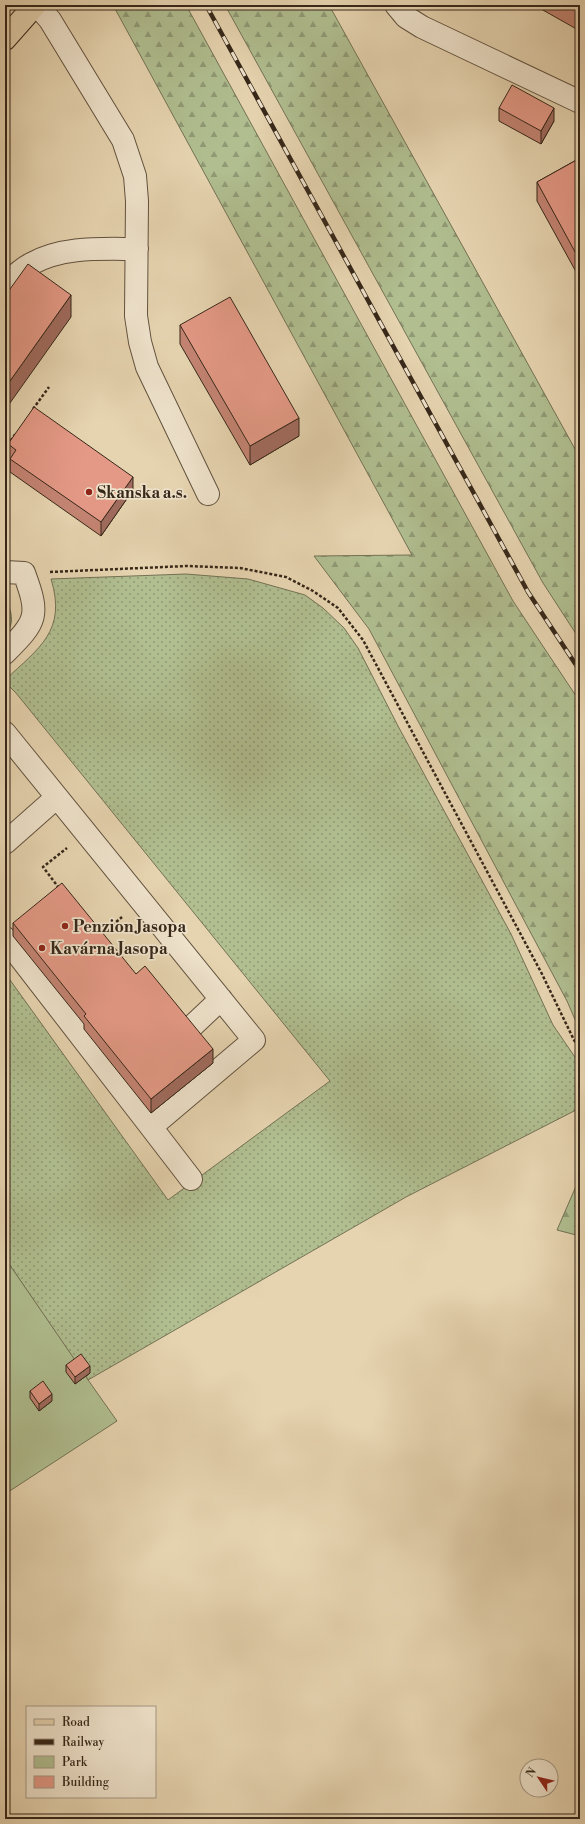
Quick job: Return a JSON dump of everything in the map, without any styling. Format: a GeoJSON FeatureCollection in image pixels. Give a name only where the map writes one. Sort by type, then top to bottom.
{"type":"FeatureCollection","features":[{"type":"Feature","properties":{"kind":"main road"},"geometry":{"type":"LineString","coordinates":[[5,39],[36,5]]}},
{"type":"Feature","properties":{"kind":"street"},"geometry":{"type":"LineString","coordinates":[[36,5],[50,20],[123,140],[135,176],[138,201],[136,316],[142,348],[147,367],[208,494]]}},
{"type":"Feature","properties":{"kind":"street"},"geometry":{"type":"LineString","coordinates":[[396,5],[406,17],[422,27],[580,102]]}},
{"type":"Feature","properties":{"kind":"street"},"geometry":{"type":"LineString","coordinates":[[5,285],[20,271],[32,263],[65,252],[90,249],[137,249]]}},
{"type":"Feature","properties":{"kind":"street"},"geometry":{"type":"LineString","coordinates":[[5,653],[25,633],[33,616],[33,598],[14,572]]}},
{"type":"Feature","properties":{"kind":"street"},"geometry":{"type":"LineString","coordinates":[[7,739],[57,797],[254,1040],[151,1127]]}},
{"type":"Feature","properties":{"kind":"street"},"geometry":{"type":"LineString","coordinates":[[5,843],[57,797]]}},
{"type":"Feature","properties":{"kind":"street"},"geometry":{"type":"LineString","coordinates":[[5,938],[191,1179]]}},
{"type":"Feature","properties":{"kind":"street"},"geometry":{"type":"LineString","coordinates":[[187,1031],[221,999]]}},
{"type":"Feature","properties":{"kind":"path"},"geometry":{"type":"LineString","coordinates":[[31,412],[49,387]]}},
{"type":"Feature","properties":{"kind":"path"},"geometry":{"type":"LineString","coordinates":[[5,449],[18,430]]}},
{"type":"Feature","properties":{"kind":"path"},"geometry":{"type":"LineString","coordinates":[[14,572],[187,566],[240,568],[286,577],[313,591],[338,608],[363,640],[538,967],[574,1040],[580,1049]]}},
{"type":"Feature","properties":{"kind":"path"},"geometry":{"type":"LineString","coordinates":[[43,867],[61,890]]}},
{"type":"Feature","properties":{"kind":"path"},"geometry":{"type":"LineString","coordinates":[[99,936],[104,942]]}},
{"type":"Feature","properties":{"kind":"green space"},"geometry":{"type":"Polygon","coordinates":[[[113,5],[186,5],[513,601],[580,702],[580,1031],[567,1001],[369,629],[314,556],[412,555],[113,5]]]}},
{"type":"Feature","properties":{"kind":"green space"},"geometry":{"type":"Polygon","coordinates":[[[225,5],[329,5],[580,458],[580,640],[543,583],[225,5]]]}},
{"type":"Feature","properties":{"kind":"green space"},"geometry":{"type":"Polygon","coordinates":[[[186,574],[248,579],[305,595],[323,608],[344,628],[358,648],[398,726],[511,934],[553,1025],[579,1063],[580,1108],[406,1197],[88,1380],[86,1376],[89,1374],[77,1364],[5,1258],[5,973],[168,1200],[330,1081],[16,693],[5,682],[5,680],[39,648],[47,637],[55,612],[55,597],[51,579],[186,574]]]}},
{"type":"Feature","properties":{"kind":"green space"},"geometry":{"type":"Polygon","coordinates":[[[5,597],[11,612],[11,621],[5,635],[5,597]]]}},
{"type":"Feature","properties":{"kind":"green space"},"geometry":{"type":"Polygon","coordinates":[[[580,1177],[580,1236],[557,1230],[580,1177]]]}},
{"type":"Feature","properties":{"kind":"green space"},"geometry":{"type":"Polygon","coordinates":[[[5,1258],[77,1363],[81,1361],[90,1373],[86,1377],[117,1421],[5,1494],[5,1258]]]}},
{"type":"Feature","properties":{"kind":"building"},"geometry":{"type":"Polygon","coordinates":[[[567,5],[580,5],[580,12],[567,5]]]}},
{"type":"Feature","properties":{"kind":"building"},"geometry":{"type":"Polygon","coordinates":[[[512,85],[554,108],[541,131],[499,108],[512,85]]]}},
{"type":"Feature","properties":{"kind":"building"},"geometry":{"type":"Polygon","coordinates":[[[580,158],[580,261],[537,182],[580,158]]]}},
{"type":"Feature","properties":{"kind":"building"},"geometry":{"type":"Polygon","coordinates":[[[28,264],[71,295],[5,388],[5,296],[28,264]]]}},
{"type":"Feature","properties":{"kind":"building"},"geometry":{"type":"Polygon","coordinates":[[[230,297],[299,418],[250,446],[180,325],[230,297]]]}},
{"type":"Feature","properties":{"kind":"building"},"geometry":{"type":"Polygon","coordinates":[[[34,407],[133,477],[101,522],[10,459],[16,450],[8,444],[34,407]]]}},
{"type":"Feature","properties":{"kind":"building"},"geometry":{"type":"Polygon","coordinates":[[[62,883],[136,974],[145,966],[213,1049],[151,1099],[84,1016],[86,1014],[13,923],[62,883]]]}},
{"type":"Feature","properties":{"kind":"building"},"geometry":{"type":"Polygon","coordinates":[[[81,1354],[90,1366],[75,1377],[66,1365],[81,1354]]]}},
{"type":"Feature","properties":{"kind":"building"},"geometry":{"type":"Polygon","coordinates":[[[43,1381],[52,1394],[39,1404],[30,1391],[43,1381]]]}},
{"type":"Feature","properties":{"kind":"railway"},"geometry":{"type":"LineString","coordinates":[[206,5],[528,592],[580,671]]}},
{"type":"Feature","properties":{"kind":"place","name":"Skanska a.s."},"geometry":{"type":"Point","coordinates":[89,492]}},
{"type":"Feature","properties":{"kind":"place","name":"Penzion Jasopa"},"geometry":{"type":"Point","coordinates":[65,926]}},
{"type":"Feature","properties":{"kind":"place","name":"Kavárna Jasopa"},"geometry":{"type":"Point","coordinates":[42,948]}}]}
